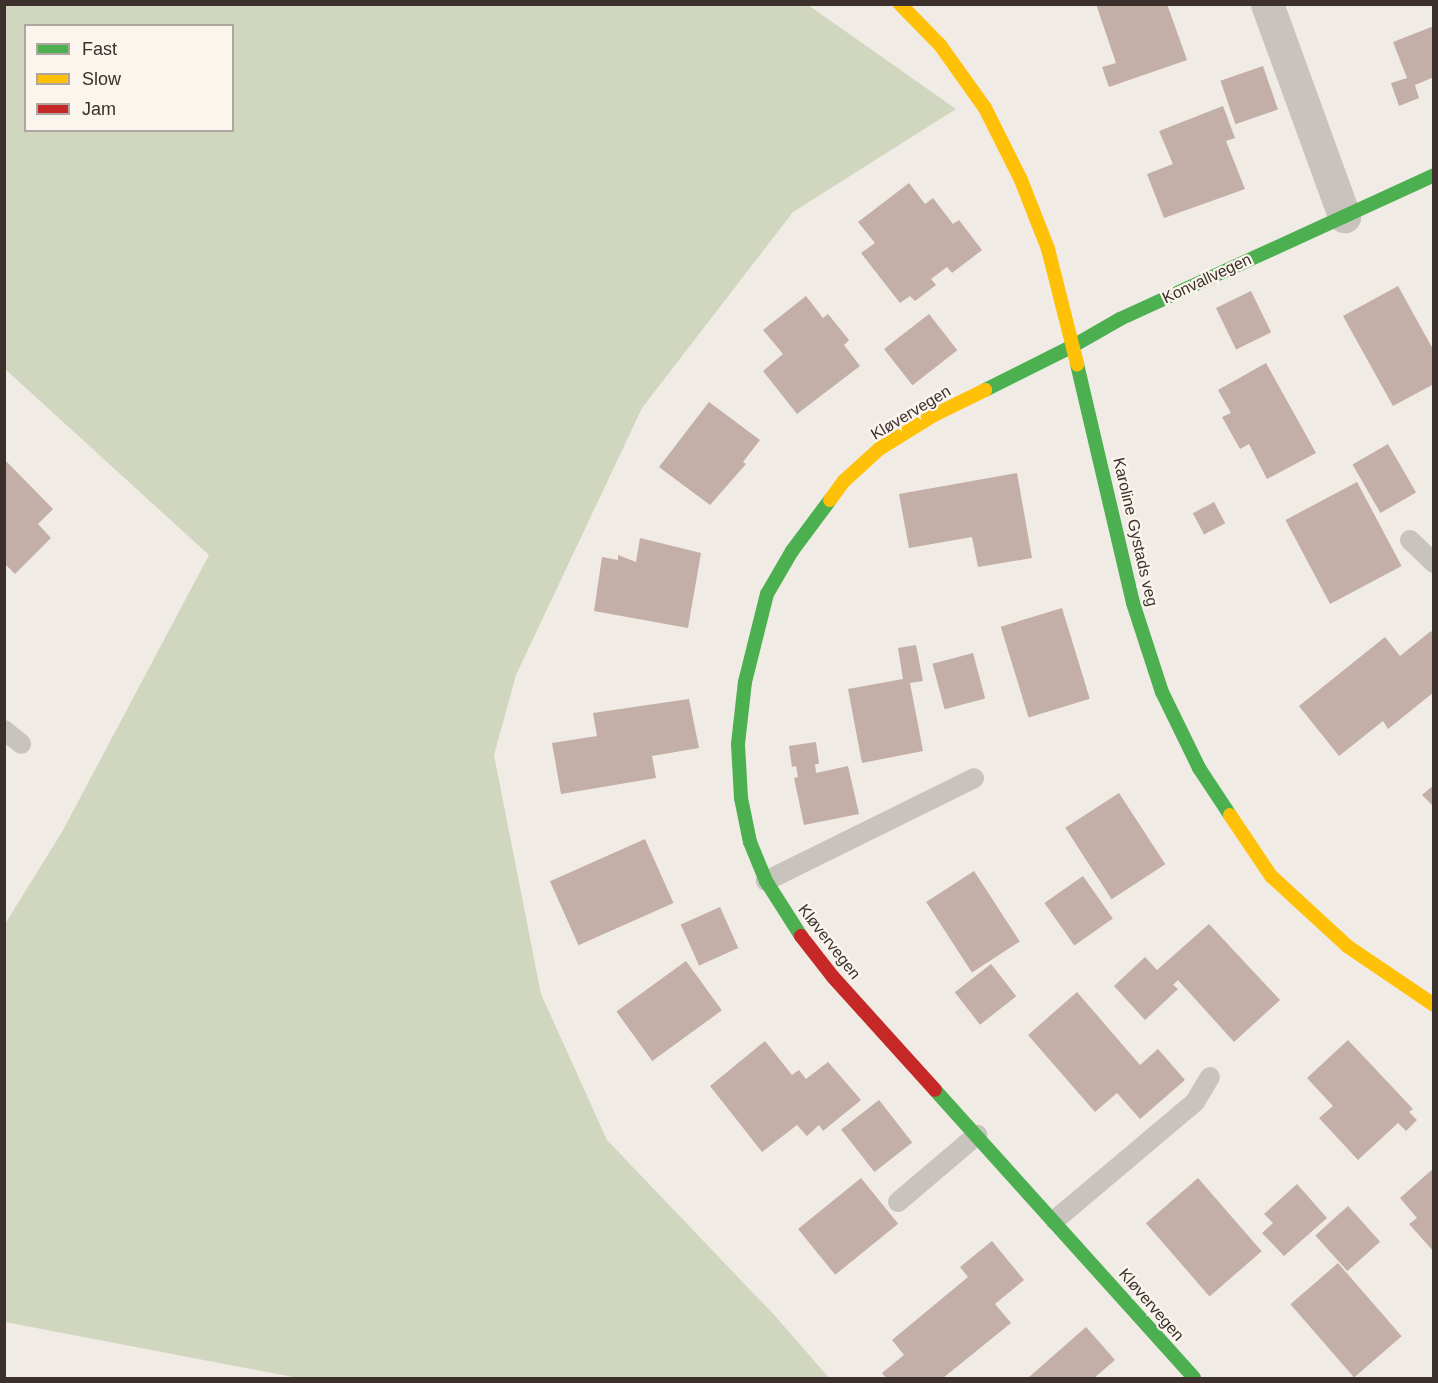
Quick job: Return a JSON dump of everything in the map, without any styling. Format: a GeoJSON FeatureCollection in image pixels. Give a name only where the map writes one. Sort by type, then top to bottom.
{"type":"FeatureCollection","features":[{"type":"Feature","properties":{"kind":"street","name":"Karoline Gystads veg"},"geometry":{"type":"LineString","coordinates":[[900,4],[940,45],[985,108],[1021,180],[1048,249],[1133,603],[1162,692],[1199,768],[1271,876],[1347,946],[1434,1005]]}},
{"type":"Feature","properties":{"kind":"street"},"geometry":{"type":"LineString","coordinates":[[1267,4],[1344,216]]}},
{"type":"Feature","properties":{"kind":"street","name":"Konvallvegen"},"geometry":{"type":"LineString","coordinates":[[1072,346],[1120,319],[1434,175]]}},
{"type":"Feature","properties":{"kind":"street","name":"Kløvervegen"},"geometry":{"type":"LineString","coordinates":[[1072,346],[934,415],[879,449],[844,481],[792,551],[767,594],[745,682],[738,744],[741,798],[750,842],[766,881],[794,928],[833,976],[1055,1220],[1194,1378]]}},
{"type":"Feature","properties":{"kind":"lane"},"geometry":{"type":"LineString","coordinates":[[1410,540],[1434,563]]}},
{"type":"Feature","properties":{"kind":"lane"},"geometry":{"type":"LineString","coordinates":[[4,730],[21,744]]}},
{"type":"Feature","properties":{"kind":"lane"},"geometry":{"type":"LineString","coordinates":[[766,881],[974,778]]}},
{"type":"Feature","properties":{"kind":"lane"},"geometry":{"type":"LineString","coordinates":[[1055,1220],[1195,1102],[1210,1077]]}},
{"type":"Feature","properties":{"kind":"lane"},"geometry":{"type":"LineString","coordinates":[[897,1202],[977,1135]]}},
{"type":"Feature","properties":{"kind":"green space"},"geometry":{"type":"Polygon","coordinates":[[[5,4],[808,5],[956,109],[793,212],[642,408],[516,675],[494,755],[541,994],[607,1140],[776,1317],[829,1378],[298,1378],[5,1322],[5,924],[62,832],[209,555],[5,369],[5,4]]]}},
{"type":"Feature","properties":{"kind":"building"},"geometry":{"type":"Polygon","coordinates":[[[1096,4],[1167,4],[1187,60],[1109,87],[1102,67],[1116,63],[1096,4]]]}},
{"type":"Feature","properties":{"kind":"building"},"geometry":{"type":"Polygon","coordinates":[[[1434,26],[1434,77],[1415,85],[1419,98],[1399,106],[1391,83],[1407,78],[1393,42],[1434,26]]]}},
{"type":"Feature","properties":{"kind":"building"},"geometry":{"type":"Polygon","coordinates":[[[1263,66],[1278,109],[1235,124],[1220,81],[1263,66]]]}},
{"type":"Feature","properties":{"kind":"building"},"geometry":{"type":"Polygon","coordinates":[[[1223,106],[1235,138],[1226,141],[1245,189],[1164,218],[1147,174],[1173,164],[1159,131],[1223,106]]]}},
{"type":"Feature","properties":{"kind":"building"},"geometry":{"type":"Polygon","coordinates":[[[909,183],[925,204],[933,198],[953,224],[959,220],[982,250],[952,273],[947,267],[931,279],[936,285],[915,301],[910,296],[900,303],[861,253],[875,243],[858,222],[909,183]]]}},
{"type":"Feature","properties":{"kind":"building"},"geometry":{"type":"Polygon","coordinates":[[[1398,286],[1434,351],[1434,384],[1393,406],[1343,316],[1398,286]]]}},
{"type":"Feature","properties":{"kind":"building"},"geometry":{"type":"Polygon","coordinates":[[[1251,291],[1271,332],[1236,349],[1216,308],[1251,291]]]}},
{"type":"Feature","properties":{"kind":"building"},"geometry":{"type":"Polygon","coordinates":[[[806,296],[823,318],[828,314],[849,340],[844,345],[860,366],[797,414],[763,371],[783,354],[763,330],[806,296]]]}},
{"type":"Feature","properties":{"kind":"building"},"geometry":{"type":"Polygon","coordinates":[[[929,314],[957,350],[912,385],[884,349],[929,314]]]}},
{"type":"Feature","properties":{"kind":"building"},"geometry":{"type":"Polygon","coordinates":[[[1266,363],[1316,453],[1267,479],[1249,444],[1240,449],[1222,417],[1231,413],[1218,390],[1266,363]]]}},
{"type":"Feature","properties":{"kind":"building"},"geometry":{"type":"Polygon","coordinates":[[[709,402],[760,440],[743,462],[746,464],[710,505],[659,467],[709,402]]]}},
{"type":"Feature","properties":{"kind":"building"},"geometry":{"type":"Polygon","coordinates":[[[1388,444],[1416,492],[1380,513],[1352,464],[1388,444]]]}},
{"type":"Feature","properties":{"kind":"building"},"geometry":{"type":"Polygon","coordinates":[[[4,459],[53,509],[38,524],[51,538],[15,574],[4,563],[4,459]]]}},
{"type":"Feature","properties":{"kind":"building"},"geometry":{"type":"Polygon","coordinates":[[[1017,473],[1032,558],[978,567],[972,537],[909,548],[899,494],[1017,473]]]}},
{"type":"Feature","properties":{"kind":"building"},"geometry":{"type":"Polygon","coordinates":[[[1357,482],[1402,566],[1330,604],[1285,520],[1357,482]]]}},
{"type":"Feature","properties":{"kind":"building"},"geometry":{"type":"Polygon","coordinates":[[[1214,502],[1225,523],[1204,534],[1193,513],[1214,502]]]}},
{"type":"Feature","properties":{"kind":"building"},"geometry":{"type":"Polygon","coordinates":[[[640,538],[701,553],[688,628],[594,611],[602,557],[618,560],[618,555],[636,562],[640,538]]]}},
{"type":"Feature","properties":{"kind":"building"},"geometry":{"type":"Polygon","coordinates":[[[1062,608],[1090,699],[1029,718],[1001,627],[1062,608]]]}},
{"type":"Feature","properties":{"kind":"building"},"geometry":{"type":"Polygon","coordinates":[[[1431,631],[1434,635],[1434,692],[1388,729],[1383,721],[1339,756],[1299,706],[1385,637],[1400,656],[1431,631]]]}},
{"type":"Feature","properties":{"kind":"building"},"geometry":{"type":"Polygon","coordinates":[[[916,645],[923,681],[910,683],[923,751],[862,763],[848,689],[903,679],[898,648],[916,645]]]}},
{"type":"Feature","properties":{"kind":"building"},"geometry":{"type":"Polygon","coordinates":[[[973,653],[985,698],[945,709],[932,664],[973,653]]]}},
{"type":"Feature","properties":{"kind":"building"},"geometry":{"type":"Polygon","coordinates":[[[689,699],[699,748],[652,756],[656,778],[561,794],[552,743],[597,736],[593,713],[689,699]]]}},
{"type":"Feature","properties":{"kind":"building"},"geometry":{"type":"Polygon","coordinates":[[[816,742],[819,764],[815,764],[816,773],[848,766],[859,814],[804,825],[794,778],[798,777],[796,766],[792,767],[789,746],[816,742]]]}},
{"type":"Feature","properties":{"kind":"building"},"geometry":{"type":"Polygon","coordinates":[[[1434,785],[1434,807],[1422,795],[1434,785]]]}},
{"type":"Feature","properties":{"kind":"building"},"geometry":{"type":"Polygon","coordinates":[[[1119,793],[1165,864],[1112,899],[1065,828],[1119,793]]]}},
{"type":"Feature","properties":{"kind":"building"},"geometry":{"type":"Polygon","coordinates":[[[645,839],[673,903],[578,945],[550,881],[645,839]]]}},
{"type":"Feature","properties":{"kind":"building"},"geometry":{"type":"Polygon","coordinates":[[[974,871],[1020,941],[972,972],[926,902],[974,871]]]}},
{"type":"Feature","properties":{"kind":"building"},"geometry":{"type":"Polygon","coordinates":[[[1083,876],[1113,919],[1074,946],[1044,903],[1083,876]]]}},
{"type":"Feature","properties":{"kind":"building"},"geometry":{"type":"Polygon","coordinates":[[[720,907],[738,948],[699,966],[681,924],[720,907]]]}},
{"type":"Feature","properties":{"kind":"building"},"geometry":{"type":"Polygon","coordinates":[[[1209,924],[1280,1000],[1234,1042],[1178,980],[1173,985],[1178,989],[1145,1020],[1114,986],[1145,957],[1157,970],[1209,924]]]}},
{"type":"Feature","properties":{"kind":"building"},"geometry":{"type":"Polygon","coordinates":[[[686,961],[722,1010],[652,1061],[616,1012],[686,961]]]}},
{"type":"Feature","properties":{"kind":"building"},"geometry":{"type":"Polygon","coordinates":[[[991,964],[1016,996],[980,1025],[955,992],[991,964]]]}},
{"type":"Feature","properties":{"kind":"building"},"geometry":{"type":"Polygon","coordinates":[[[1077,992],[1140,1065],[1158,1049],[1185,1080],[1140,1119],[1117,1093],[1095,1112],[1028,1035],[1077,992]]]}},
{"type":"Feature","properties":{"kind":"building"},"geometry":{"type":"Polygon","coordinates":[[[1348,1040],[1413,1109],[1409,1112],[1417,1120],[1406,1131],[1398,1123],[1358,1160],[1319,1118],[1333,1106],[1307,1078],[1348,1040]]]}},
{"type":"Feature","properties":{"kind":"building"},"geometry":{"type":"Polygon","coordinates":[[[765,1041],[792,1075],[799,1070],[806,1079],[828,1062],[861,1100],[823,1131],[819,1125],[807,1136],[797,1125],[762,1152],[710,1086],[765,1041]]]}},
{"type":"Feature","properties":{"kind":"building"},"geometry":{"type":"Polygon","coordinates":[[[879,1100],[912,1143],[874,1172],[841,1130],[879,1100]]]}},
{"type":"Feature","properties":{"kind":"building"},"geometry":{"type":"Polygon","coordinates":[[[1434,1168],[1434,1252],[1409,1224],[1417,1218],[1400,1198],[1434,1168]]]}},
{"type":"Feature","properties":{"kind":"building"},"geometry":{"type":"Polygon","coordinates":[[[861,1178],[898,1224],[835,1275],[798,1229],[861,1178]]]}},
{"type":"Feature","properties":{"kind":"building"},"geometry":{"type":"Polygon","coordinates":[[[1198,1178],[1262,1251],[1210,1296],[1146,1223],[1198,1178]]]}},
{"type":"Feature","properties":{"kind":"building"},"geometry":{"type":"Polygon","coordinates":[[[1297,1184],[1327,1218],[1284,1256],[1262,1233],[1273,1223],[1264,1214],[1297,1184]]]}},
{"type":"Feature","properties":{"kind":"building"},"geometry":{"type":"Polygon","coordinates":[[[1348,1206],[1380,1242],[1347,1271],[1315,1235],[1348,1206]]]}},
{"type":"Feature","properties":{"kind":"building"},"geometry":{"type":"Polygon","coordinates":[[[992,1241],[1024,1280],[995,1304],[1011,1323],[943,1378],[886,1378],[882,1373],[904,1355],[892,1340],[968,1277],[960,1267],[992,1241]]]}},
{"type":"Feature","properties":{"kind":"building"},"geometry":{"type":"Polygon","coordinates":[[[1338,1263],[1402,1336],[1354,1378],[1290,1304],[1338,1263]]]}},
{"type":"Feature","properties":{"kind":"building"},"geometry":{"type":"Polygon","coordinates":[[[1086,1327],[1115,1360],[1094,1378],[1028,1378],[1086,1327]]]}},
{"type":"Feature","properties":{"kind":"traffic: fast"},"geometry":{"type":"LineString","coordinates":[[985,390],[1073,346],[1120,319],[1434,175]]}},
{"type":"Feature","properties":{"kind":"traffic: fast"},"geometry":{"type":"LineString","coordinates":[[1077,364],[1133,603],[1162,692],[1199,768],[1230,815]]}},
{"type":"Feature","properties":{"kind":"traffic: fast"},"geometry":{"type":"LineString","coordinates":[[801,936],[766,881],[750,842],[741,798],[738,744],[745,682],[767,594],[792,551],[830,500]]}},
{"type":"Feature","properties":{"kind":"traffic: fast"},"geometry":{"type":"LineString","coordinates":[[935,1090],[1194,1378]]}},
{"type":"Feature","properties":{"kind":"traffic: slow"},"geometry":{"type":"LineString","coordinates":[[900,4],[940,45],[985,108],[1021,180],[1048,249],[1077,364]]}},
{"type":"Feature","properties":{"kind":"traffic: slow"},"geometry":{"type":"LineString","coordinates":[[830,500],[844,481],[879,449],[934,415],[985,390]]}},
{"type":"Feature","properties":{"kind":"traffic: slow"},"geometry":{"type":"LineString","coordinates":[[1230,815],[1271,876],[1347,946],[1434,1005]]}},
{"type":"Feature","properties":{"kind":"traffic: jam"},"geometry":{"type":"LineString","coordinates":[[801,936],[833,977],[935,1090]]}}]}
